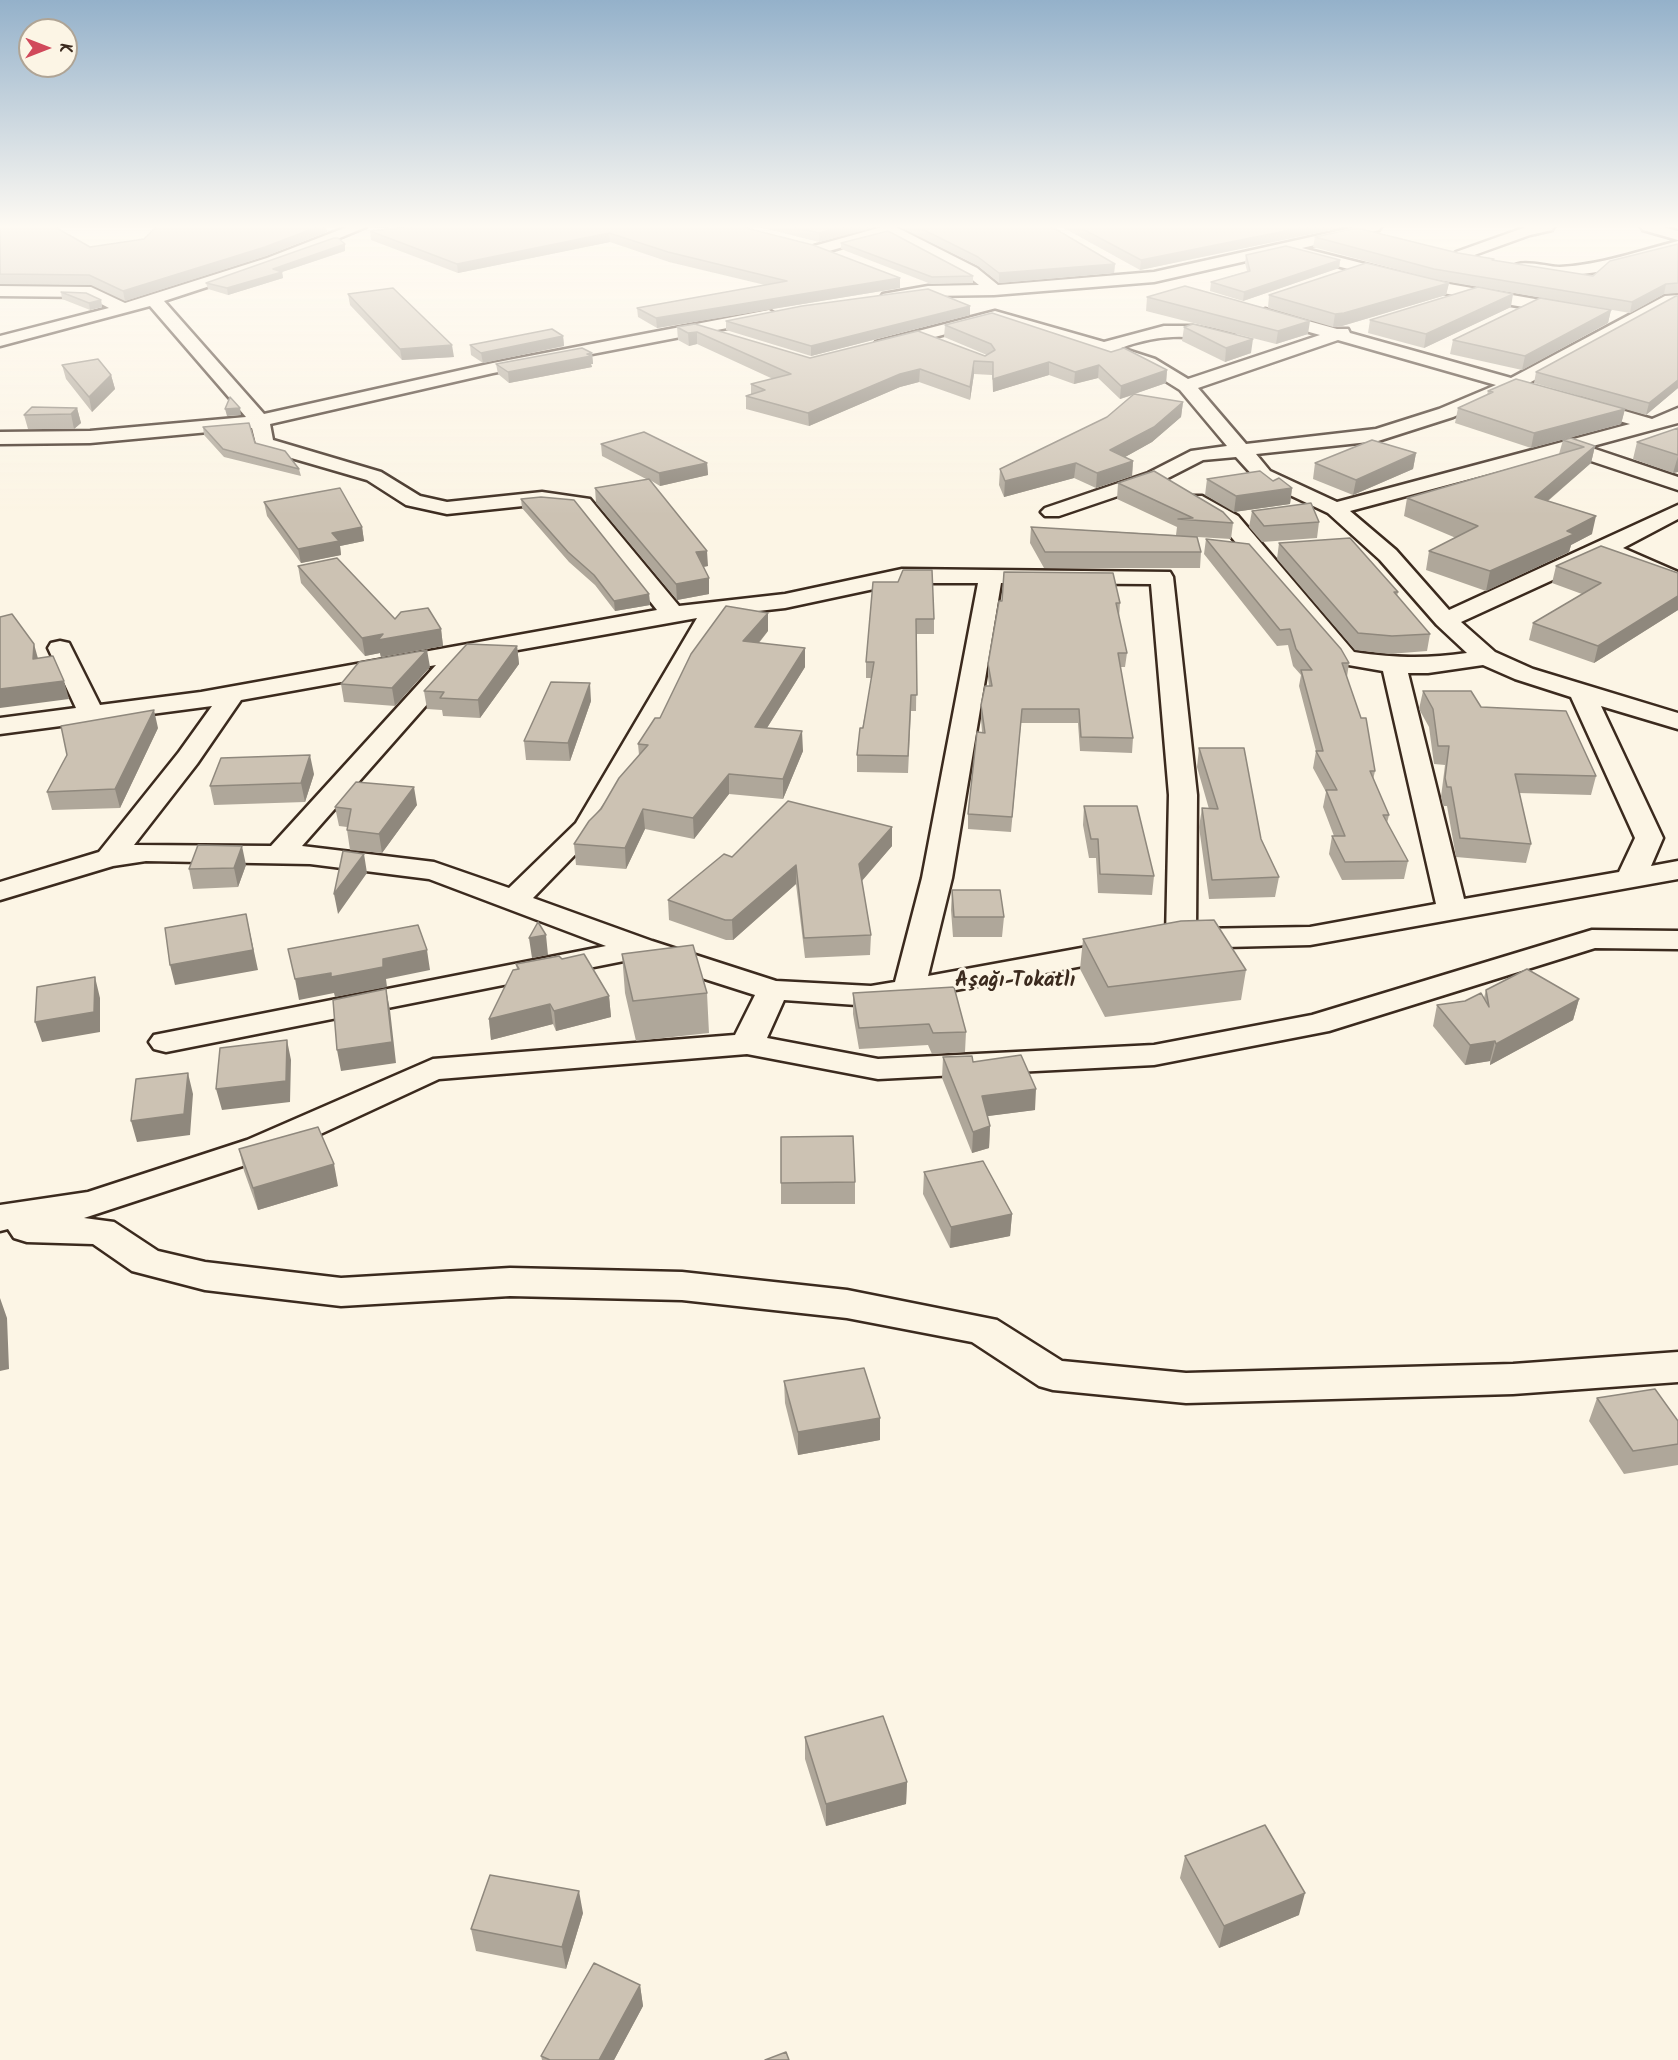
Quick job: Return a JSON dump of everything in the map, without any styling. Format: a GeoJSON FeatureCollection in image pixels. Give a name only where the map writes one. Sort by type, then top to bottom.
{"type":"FeatureCollection","features":[{"type":"Feature","properties":{"kind":"street"},"geometry":{"type":"LineString","coordinates":[[0,342],[71,323]]}},
{"type":"Feature","properties":{"kind":"street"},"geometry":{"type":"LineString","coordinates":[[174,323],[260,421],[264,444],[374,476],[413,501],[447,508],[542,498],[583,503],[673,614]]}},
{"type":"Feature","properties":{"kind":"street"},"geometry":{"type":"LineString","coordinates":[[0,438],[90,437],[260,421],[493,368],[725,323]]}},
{"type":"Feature","properties":{"kind":"street"},"geometry":{"type":"LineString","coordinates":[[865,350],[970,323]]}},
{"type":"Feature","properties":{"kind":"street"},"geometry":{"type":"LineString","coordinates":[[1021,323],[1149,363],[1186,386],[1263,475],[1332,508],[1375,543],[1445,620],[1486,657],[1524,674],[1678,721]]}},
{"type":"Feature","properties":{"kind":"street"},"geometry":{"type":"LineString","coordinates":[[1301,323],[1534,391]]}},
{"type":"Feature","properties":{"kind":"street"},"geometry":{"type":"LineString","coordinates":[[1052,512],[1155,477],[1197,455],[1240,448],[1378,435],[1446,413],[1512,384],[1626,323]]}},
{"type":"Feature","properties":{"kind":"street"},"geometry":{"type":"LineString","coordinates":[[1186,386],[1369,325]]}},
{"type":"Feature","properties":{"kind":"street"},"geometry":{"type":"LineString","coordinates":[[1104,348],[1152,331],[1168,328],[1202,332],[1283,353]]}},
{"type":"Feature","properties":{"kind":"street"},"geometry":{"type":"LineString","coordinates":[[696,329],[730,339]]}},
{"type":"Feature","properties":{"kind":"street"},"geometry":{"type":"LineString","coordinates":[[920,336],[951,349]]}},
{"type":"Feature","properties":{"kind":"street"},"geometry":{"type":"LineString","coordinates":[[1421,358],[1442,349]]}},
{"type":"Feature","properties":{"kind":"street"},"geometry":{"type":"LineString","coordinates":[[1566,400],[1653,424]]}},
{"type":"Feature","properties":{"kind":"street"},"geometry":{"type":"LineString","coordinates":[[1296,512],[1332,508],[1673,419],[1678,414]]}},
{"type":"Feature","properties":{"kind":"street"},"geometry":{"type":"LineString","coordinates":[[1568,447],[1678,484]]}},
{"type":"Feature","properties":{"kind":"street"},"geometry":{"type":"LineString","coordinates":[[1155,477],[1241,519],[1256,551],[1346,658],[1394,665],[1428,666],[1486,657]]}},
{"type":"Feature","properties":{"kind":"street"},"geometry":{"type":"LineString","coordinates":[[1445,620],[1605,548],[1678,511]]}},
{"type":"Feature","properties":{"kind":"street"},"geometry":{"type":"LineString","coordinates":[[1339,545],[1375,543]]}},
{"type":"Feature","properties":{"kind":"street"},"geometry":{"type":"LineString","coordinates":[[1223,547],[1256,551],[1280,549]]}},
{"type":"Feature","properties":{"kind":"street"},"geometry":{"type":"LineString","coordinates":[[1605,548],[1629,561],[1678,580]]}},
{"type":"Feature","properties":{"kind":"street"},"geometry":{"type":"LineString","coordinates":[[0,726],[233,694],[673,614],[785,601],[903,576],[1162,578],[1183,795],[1181,939]]}},
{"type":"Feature","properties":{"kind":"street"},"geometry":{"type":"LineString","coordinates":[[909,989],[937,878],[991,576]]}},
{"type":"Feature","properties":{"kind":"street"},"geometry":{"type":"LineString","coordinates":[[514,899],[587,828],[714,609]]}},
{"type":"Feature","properties":{"kind":"street"},"geometry":{"type":"LineString","coordinates":[[60,648],[91,714]]}},
{"type":"Feature","properties":{"kind":"street"},"geometry":{"type":"LineString","coordinates":[[278,855],[460,653]]}},
{"type":"Feature","properties":{"kind":"street"},"geometry":{"type":"LineString","coordinates":[[1394,665],[1452,910]]}},
{"type":"Feature","properties":{"kind":"street"},"geometry":{"type":"LineString","coordinates":[[1582,692],[1649,838],[1631,878]]}},
{"type":"Feature","properties":{"kind":"street"},"geometry":{"type":"LineString","coordinates":[[109,858],[188,758],[233,694]]}},
{"type":"Feature","properties":{"kind":"street"},"geometry":{"type":"LineString","coordinates":[[0,891],[109,858],[146,852],[310,855],[434,871],[641,948],[774,990],[871,996],[1181,939],[1310,936],[1678,870]]}},
{"type":"Feature","properties":{"kind":"street"},"geometry":{"type":"LineString","coordinates":[[0,1218],[92,1204],[260,1148],[433,1069],[747,1044],[878,1069],[1154,1054],[1317,1024],[1473,978],[1592,939],[1678,940]]}},
{"type":"Feature","properties":{"kind":"street"},"geometry":{"type":"LineString","coordinates":[[166,1042],[641,948]]}},
{"type":"Feature","properties":{"kind":"street"},"geometry":{"type":"LineString","coordinates":[[747,1044],[774,990]]}},
{"type":"Feature","properties":{"kind":"street"},"geometry":{"type":"LineString","coordinates":[[0,1228],[101,1231],[146,1262],[205,1276],[340,1292],[522,1282],[682,1286],[847,1304],[983,1330],[1053,1375],[1186,1388],[1513,1379],[1678,1367]]}},
{"type":"Feature","properties":{"kind":"building"},"geometry":{"type":"Polygon","coordinates":[[[376,323],[429,323],[452,345],[400,349],[376,323]]]}},
{"type":"Feature","properties":{"kind":"building"},"geometry":{"type":"Polygon","coordinates":[[[733,323],[902,323],[811,346],[733,323]]]}},
{"type":"Feature","properties":{"kind":"building"},"geometry":{"type":"Polygon","coordinates":[[[1023,323],[1111,352],[1124,348],[1167,370],[1121,386],[1099,365],[1075,372],[1049,362],[993,379],[993,362],[974,361],[970,387],[920,369],[900,374],[808,413],[746,396],[765,390],[751,384],[791,374],[697,332],[688,333],[677,327],[695,324],[810,358],[918,331],[985,356],[995,350],[991,344],[945,325],[1023,323]]]}},
{"type":"Feature","properties":{"kind":"building"},"geometry":{"type":"Polygon","coordinates":[[[1248,323],[1303,323],[1278,331],[1248,323]]]}},
{"type":"Feature","properties":{"kind":"building"},"geometry":{"type":"Polygon","coordinates":[[[1383,323],[1450,323],[1426,334],[1383,323]]]}},
{"type":"Feature","properties":{"kind":"building"},"geometry":{"type":"Polygon","coordinates":[[[1488,323],[1586,323],[1525,356],[1453,340],[1488,323]]]}},
{"type":"Feature","properties":{"kind":"building"},"geometry":{"type":"Polygon","coordinates":[[[1626,323],[1678,323],[1678,380],[1649,403],[1536,372],[1626,323]]]}},
{"type":"Feature","properties":{"kind":"building"},"geometry":{"type":"Polygon","coordinates":[[[1193,324],[1253,339],[1226,348],[1184,327],[1193,324]]]}},
{"type":"Feature","properties":{"kind":"building"},"geometry":{"type":"Polygon","coordinates":[[[552,329],[563,336],[481,353],[470,345],[552,329]]]}},
{"type":"Feature","properties":{"kind":"building"},"geometry":{"type":"Polygon","coordinates":[[[582,348],[592,353],[587,354],[591,356],[508,372],[496,364],[582,348]]]}},
{"type":"Feature","properties":{"kind":"building"},"geometry":{"type":"Polygon","coordinates":[[[98,359],[111,375],[89,397],[62,365],[98,359]]]}},
{"type":"Feature","properties":{"kind":"building"},"geometry":{"type":"Polygon","coordinates":[[[1516,379],[1625,409],[1534,433],[1458,408],[1516,379]]]}},
{"type":"Feature","properties":{"kind":"building"},"geometry":{"type":"Polygon","coordinates":[[[1134,394],[1183,402],[1154,427],[1110,450],[1133,461],[1097,473],[1076,463],[1005,481],[1000,469],[1107,417],[1134,394]]]}},
{"type":"Feature","properties":{"kind":"building"},"geometry":{"type":"Polygon","coordinates":[[[230,397],[240,408],[225,409],[230,397]]]}},
{"type":"Feature","properties":{"kind":"building"},"geometry":{"type":"Polygon","coordinates":[[[32,407],[77,408],[71,414],[24,415],[32,407]]]}},
{"type":"Feature","properties":{"kind":"building"},"geometry":{"type":"Polygon","coordinates":[[[249,423],[255,443],[285,451],[299,469],[223,449],[203,427],[249,423]]]}},
{"type":"Feature","properties":{"kind":"building"},"geometry":{"type":"Polygon","coordinates":[[[1678,428],[1678,455],[1637,442],[1678,428]]]}},
{"type":"Feature","properties":{"kind":"building"},"geometry":{"type":"Polygon","coordinates":[[[644,432],[707,463],[659,473],[601,444],[644,432]]]}},
{"type":"Feature","properties":{"kind":"building"},"geometry":{"type":"Polygon","coordinates":[[[1571,438],[1595,446],[1535,497],[1596,516],[1567,531],[1574,534],[1490,571],[1429,551],[1478,526],[1407,498],[1584,447],[1563,440],[1571,438]]]}},
{"type":"Feature","properties":{"kind":"building"},"geometry":{"type":"Polygon","coordinates":[[[1372,440],[1416,453],[1356,480],[1315,463],[1372,440]]]}},
{"type":"Feature","properties":{"kind":"building"},"geometry":{"type":"Polygon","coordinates":[[[1154,471],[1223,512],[1233,523],[1178,519],[1193,518],[1118,483],[1154,471]]]}},
{"type":"Feature","properties":{"kind":"building"},"geometry":{"type":"Polygon","coordinates":[[[1260,471],[1273,481],[1279,478],[1292,488],[1236,496],[1207,479],[1260,471]]]}},
{"type":"Feature","properties":{"kind":"building"},"geometry":{"type":"Polygon","coordinates":[[[649,479],[707,551],[696,552],[709,578],[676,584],[595,488],[649,479]]]}},
{"type":"Feature","properties":{"kind":"building"},"geometry":{"type":"Polygon","coordinates":[[[340,488],[362,527],[332,533],[339,541],[298,549],[264,502],[340,488]]]}},
{"type":"Feature","properties":{"kind":"building"},"geometry":{"type":"Polygon","coordinates":[[[541,497],[574,500],[649,594],[614,601],[594,575],[568,552],[521,499],[541,497]]]}},
{"type":"Feature","properties":{"kind":"building"},"geometry":{"type":"Polygon","coordinates":[[[1311,503],[1319,522],[1264,526],[1252,511],[1311,503]]]}},
{"type":"Feature","properties":{"kind":"building"},"geometry":{"type":"Polygon","coordinates":[[[1031,527],[1197,537],[1201,552],[1045,552],[1031,527]]]}},
{"type":"Feature","properties":{"kind":"building"},"geometry":{"type":"Polygon","coordinates":[[[1350,538],[1398,592],[1394,592],[1430,634],[1392,636],[1358,633],[1279,543],[1350,538]]]}},
{"type":"Feature","properties":{"kind":"building"},"geometry":{"type":"Polygon","coordinates":[[[1206,539],[1249,544],[1341,649],[1349,663],[1342,663],[1361,718],[1366,718],[1375,771],[1370,771],[1389,815],[1383,815],[1408,861],[1345,862],[1332,836],[1345,836],[1326,790],[1337,790],[1316,751],[1323,751],[1301,670],[1312,670],[1296,649],[1290,629],[1280,630],[1206,539]]]}},
{"type":"Feature","properties":{"kind":"building"},"geometry":{"type":"Polygon","coordinates":[[[1601,546],[1678,573],[1678,596],[1598,646],[1533,623],[1601,583],[1556,566],[1601,546]]]}},
{"type":"Feature","properties":{"kind":"building"},"geometry":{"type":"Polygon","coordinates":[[[337,558],[395,619],[401,612],[428,608],[441,629],[378,640],[383,634],[362,638],[298,566],[337,558]]]}},
{"type":"Feature","properties":{"kind":"building"},"geometry":{"type":"Polygon","coordinates":[[[903,570],[932,570],[934,619],[916,619],[917,695],[911,695],[908,756],[857,755],[860,728],[863,728],[874,662],[866,662],[873,582],[898,582],[903,570]]]}},
{"type":"Feature","properties":{"kind":"building"},"geometry":{"type":"Polygon","coordinates":[[[1004,572],[1113,573],[1120,603],[1116,603],[1127,653],[1118,653],[1133,738],[1081,737],[1079,709],[1022,709],[1012,817],[968,814],[977,732],[985,733],[981,705],[985,686],[992,686],[988,664],[999,601],[1002,601],[1004,572]]]}},
{"type":"Feature","properties":{"kind":"building"},"geometry":{"type":"Polygon","coordinates":[[[726,606],[768,613],[743,641],[805,648],[755,727],[802,731],[783,779],[729,774],[693,818],[643,809],[625,848],[574,844],[589,821],[601,809],[619,778],[648,745],[638,744],[655,718],[660,718],[691,654],[726,606]]]}},
{"type":"Feature","properties":{"kind":"building"},"geometry":{"type":"Polygon","coordinates":[[[12,614],[34,644],[33,659],[53,656],[64,681],[0,689],[0,617],[12,614]]]}},
{"type":"Feature","properties":{"kind":"building"},"geometry":{"type":"Polygon","coordinates":[[[467,644],[517,646],[478,700],[440,698],[444,692],[424,691],[467,644]]]}},
{"type":"Feature","properties":{"kind":"building"},"geometry":{"type":"Polygon","coordinates":[[[427,650],[392,688],[341,684],[359,662],[427,650]]]}},
{"type":"Feature","properties":{"kind":"building"},"geometry":{"type":"Polygon","coordinates":[[[551,682],[590,683],[568,743],[524,741],[551,682]]]}},
{"type":"Feature","properties":{"kind":"building"},"geometry":{"type":"Polygon","coordinates":[[[1423,691],[1471,691],[1481,707],[1566,711],[1596,776],[1515,774],[1531,844],[1460,838],[1451,787],[1447,787],[1445,778],[1449,746],[1438,746],[1433,709],[1423,691]]]}},
{"type":"Feature","properties":{"kind":"building"},"geometry":{"type":"Polygon","coordinates":[[[154,710],[115,789],[47,792],[67,755],[61,726],[154,710]]]}},
{"type":"Feature","properties":{"kind":"building"},"geometry":{"type":"Polygon","coordinates":[[[1199,748],[1244,748],[1261,839],[1279,877],[1212,880],[1202,808],[1218,809],[1199,748]]]}},
{"type":"Feature","properties":{"kind":"building"},"geometry":{"type":"Polygon","coordinates":[[[310,755],[301,783],[210,786],[221,758],[310,755]]]}},
{"type":"Feature","properties":{"kind":"building"},"geometry":{"type":"Polygon","coordinates":[[[356,782],[414,787],[379,834],[347,830],[351,809],[335,807],[356,782]]]}},
{"type":"Feature","properties":{"kind":"building"},"geometry":{"type":"Polygon","coordinates":[[[788,801],[892,827],[859,864],[871,935],[804,938],[796,865],[732,920],[725,920],[668,900],[724,854],[732,857],[788,801]]]}},
{"type":"Feature","properties":{"kind":"building"},"geometry":{"type":"Polygon","coordinates":[[[1084,806],[1137,806],[1154,876],[1100,874],[1098,839],[1091,839],[1084,806]]]}},
{"type":"Feature","properties":{"kind":"building"},"geometry":{"type":"Polygon","coordinates":[[[198,845],[242,846],[234,868],[189,869],[198,845]]]}},
{"type":"Feature","properties":{"kind":"building"},"geometry":{"type":"Polygon","coordinates":[[[343,851],[364,854],[334,894],[343,851]]]}},
{"type":"Feature","properties":{"kind":"building"},"geometry":{"type":"Polygon","coordinates":[[[952,890],[1000,890],[1004,917],[954,917],[952,890]]]}},
{"type":"Feature","properties":{"kind":"building"},"geometry":{"type":"Polygon","coordinates":[[[246,914],[253,950],[170,965],[165,928],[246,914]]]}},
{"type":"Feature","properties":{"kind":"building"},"geometry":{"type":"Polygon","coordinates":[[[1214,920],[1246,970],[1108,987],[1083,939],[1181,921],[1214,920]]]}},
{"type":"Feature","properties":{"kind":"building"},"geometry":{"type":"Polygon","coordinates":[[[538,922],[546,935],[529,938],[538,922]]]}},
{"type":"Feature","properties":{"kind":"building"},"geometry":{"type":"Polygon","coordinates":[[[418,925],[427,950],[383,959],[383,967],[331,977],[331,973],[295,979],[288,949],[418,925]]]}},
{"type":"Feature","properties":{"kind":"building"},"geometry":{"type":"Polygon","coordinates":[[[693,945],[707,993],[633,1001],[622,954],[693,945]]]}},
{"type":"Feature","properties":{"kind":"building"},"geometry":{"type":"Polygon","coordinates":[[[584,954],[609,996],[554,1011],[550,1004],[489,1019],[513,970],[519,969],[516,964],[584,954]]]}},
{"type":"Feature","properties":{"kind":"building"},"geometry":{"type":"Polygon","coordinates":[[[1527,969],[1579,999],[1496,1044],[1495,1041],[1470,1045],[1437,1005],[1465,1001],[1481,993],[1489,1007],[1486,990],[1527,969]]]}},
{"type":"Feature","properties":{"kind":"building"},"geometry":{"type":"Polygon","coordinates":[[[95,977],[94,1012],[35,1022],[37,987],[95,977]]]}},
{"type":"Feature","properties":{"kind":"building"},"geometry":{"type":"Polygon","coordinates":[[[954,987],[966,1032],[933,1033],[929,1024],[859,1028],[853,993],[954,987]]]}},
{"type":"Feature","properties":{"kind":"building"},"geometry":{"type":"Polygon","coordinates":[[[386,989],[392,1042],[337,1050],[333,1000],[386,989]]]}},
{"type":"Feature","properties":{"kind":"building"},"geometry":{"type":"Polygon","coordinates":[[[287,1040],[286,1081],[216,1089],[220,1048],[287,1040]]]}},
{"type":"Feature","properties":{"kind":"building"},"geometry":{"type":"Polygon","coordinates":[[[1021,1055],[1036,1089],[982,1096],[990,1126],[973,1132],[943,1057],[972,1056],[973,1062],[1021,1055]]]}},
{"type":"Feature","properties":{"kind":"building"},"geometry":{"type":"Polygon","coordinates":[[[188,1073],[184,1114],[131,1121],[136,1079],[188,1073]]]}},
{"type":"Feature","properties":{"kind":"building"},"geometry":{"type":"Polygon","coordinates":[[[318,1127],[334,1164],[253,1188],[239,1149],[318,1127]]]}},
{"type":"Feature","properties":{"kind":"building"},"geometry":{"type":"Polygon","coordinates":[[[853,1136],[855,1182],[781,1183],[781,1137],[853,1136]]]}},
{"type":"Feature","properties":{"kind":"building"},"geometry":{"type":"Polygon","coordinates":[[[983,1161],[1012,1214],[951,1227],[924,1172],[983,1161]]]}},
{"type":"Feature","properties":{"kind":"building"},"geometry":{"type":"Polygon","coordinates":[[[864,1368],[880,1418],[798,1432],[784,1381],[864,1368]]]}},
{"type":"Feature","properties":{"kind":"building"},"geometry":{"type":"Polygon","coordinates":[[[1655,1389],[1678,1421],[1678,1444],[1633,1451],[1597,1398],[1655,1389]]]}},
{"type":"Feature","properties":{"kind":"building"},"geometry":{"type":"Polygon","coordinates":[[[883,1716],[907,1782],[826,1804],[805,1737],[883,1716]]]}},
{"type":"Feature","properties":{"kind":"building"},"geometry":{"type":"Polygon","coordinates":[[[1265,1825],[1305,1893],[1224,1926],[1185,1856],[1265,1825]]]}},
{"type":"Feature","properties":{"kind":"building"},"geometry":{"type":"Polygon","coordinates":[[[490,1875],[579,1891],[562,1947],[471,1929],[490,1875]]]}},
{"type":"Feature","properties":{"kind":"building"},"geometry":{"type":"Polygon","coordinates":[[[594,1963],[640,1985],[599,2060],[550,2060],[541,2056],[594,1963]]]}},
{"type":"Feature","properties":{"kind":"building"},"geometry":{"type":"Polygon","coordinates":[[[786,2052],[789,2060],[765,2060],[786,2052]]]}},
{"type":"Feature","properties":{"kind":"district","name":"Aşağı Tokatlı"},"geometry":{"type":"Point","coordinates":[1015,982]}}]}
